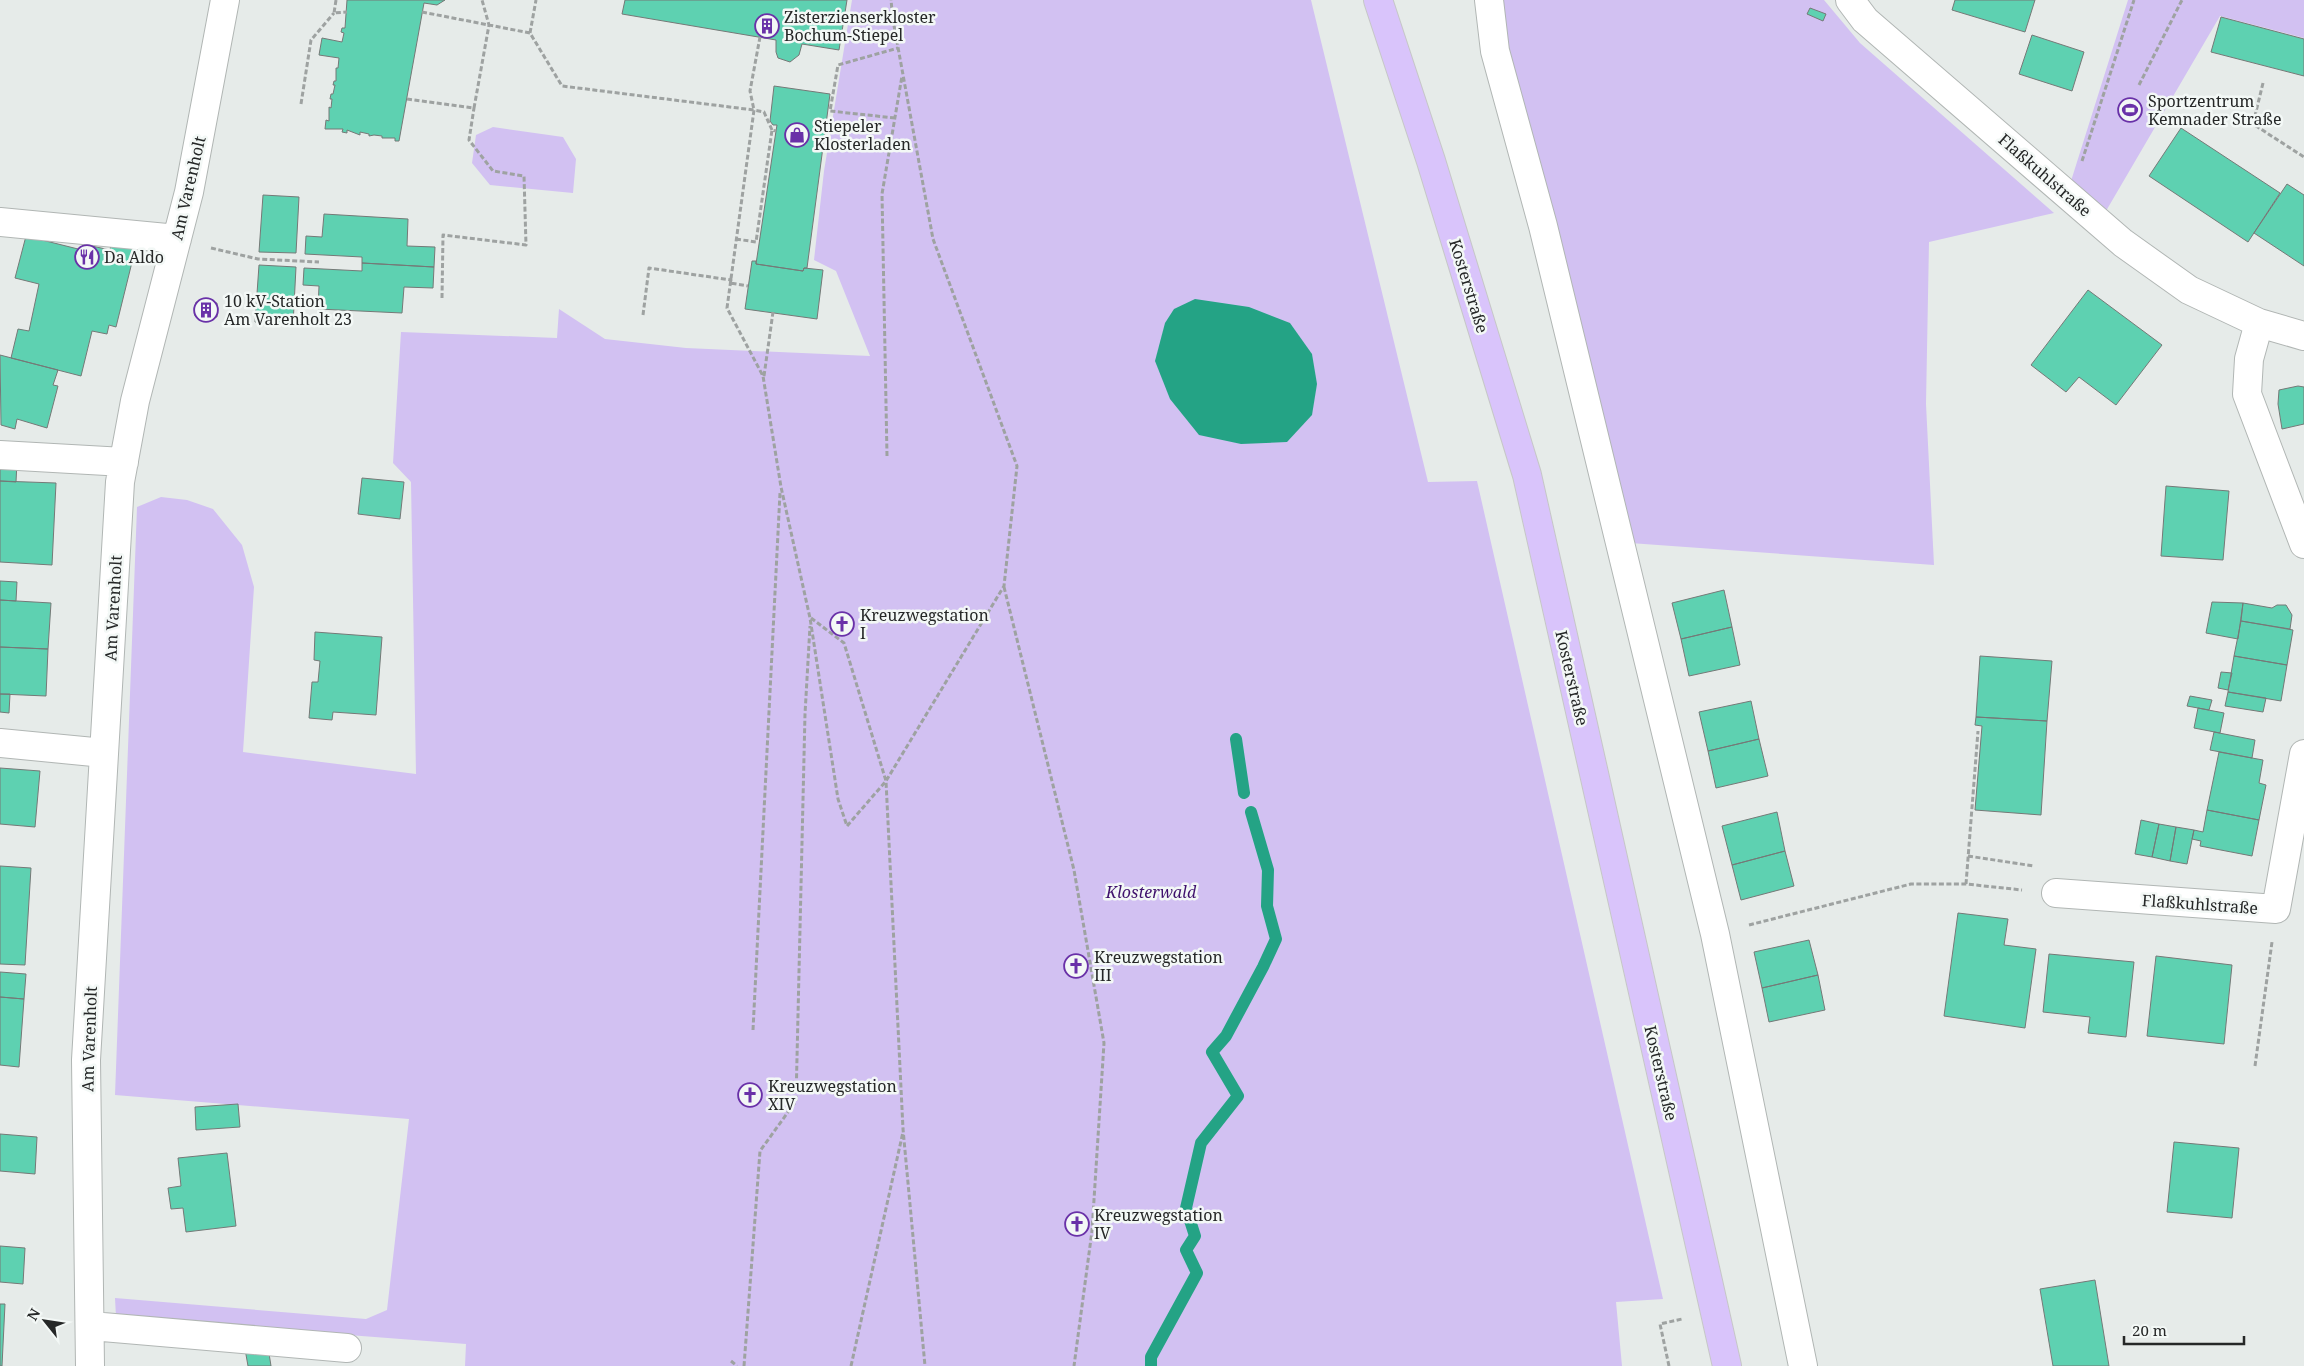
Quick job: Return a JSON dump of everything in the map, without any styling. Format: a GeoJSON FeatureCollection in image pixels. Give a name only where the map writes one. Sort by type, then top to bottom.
{"type":"FeatureCollection","features":[{"type":"Feature","properties":{"kind":"main road","name":"Kosterstraße"},"geometry":{"type":"LineString","coordinates":[[1378,0],[1434,170],[1527,475],[1727,1366]]}},
{"type":"Feature","properties":{"kind":"street","name":"Am Varenholt"},"geometry":{"type":"LineString","coordinates":[[90,1366],[91,1326],[86,1060],[120,482],[135,401],[189,192],[225,0]]}},
{"type":"Feature","properties":{"kind":"street"},"geometry":{"type":"LineString","coordinates":[[1489,0],[1495,51],[1545,235],[1714,934],[1803,1366]]}},
{"type":"Feature","properties":{"kind":"street","name":"Flaßkuhlstraße"},"geometry":{"type":"LineString","coordinates":[[1850,0],[1865,20],[2123,242],[2189,290],[2259,323],[2304,336]]}},
{"type":"Feature","properties":{"kind":"street"},"geometry":{"type":"LineString","coordinates":[[0,222],[177,239]]}},
{"type":"Feature","properties":{"kind":"street"},"geometry":{"type":"LineString","coordinates":[[2259,323],[2249,359],[2247,394],[2304,544]]}},
{"type":"Feature","properties":{"kind":"street"},"geometry":{"type":"LineString","coordinates":[[0,455],[124,462]]}},
{"type":"Feature","properties":{"kind":"street"},"geometry":{"type":"LineString","coordinates":[[0,743],[104,753]]}},
{"type":"Feature","properties":{"kind":"street","name":"Flaßkuhlstraße"},"geometry":{"type":"LineString","coordinates":[[2056,893],[2276,909],[2304,754]]}},
{"type":"Feature","properties":{"kind":"street"},"geometry":{"type":"LineString","coordinates":[[91,1326],[347,1348]]}},
{"type":"Feature","properties":{"kind":"path"},"geometry":{"type":"LineString","coordinates":[[301,104],[311,40],[334,12],[336,0]]}},
{"type":"Feature","properties":{"kind":"path"},"geometry":{"type":"LineString","coordinates":[[442,298],[443,235],[526,245],[524,176],[493,171],[469,140],[489,25],[482,0]]}},
{"type":"Feature","properties":{"kind":"path"},"geometry":{"type":"LineString","coordinates":[[536,0],[530,34],[562,86],[764,112],[774,131],[756,242],[736,239]]}},
{"type":"Feature","properties":{"kind":"path"},"geometry":{"type":"LineString","coordinates":[[891,0],[902,73],[933,239],[1017,466],[1004,586],[1074,870],[1104,1043],[1092,1230],[1074,1366]]}},
{"type":"Feature","properties":{"kind":"path"},"geometry":{"type":"LineString","coordinates":[[2070,196],[2134,0]]}},
{"type":"Feature","properties":{"kind":"path"},"geometry":{"type":"LineString","coordinates":[[2139,85],[2182,0]]}},
{"type":"Feature","properties":{"kind":"path"},"geometry":{"type":"LineString","coordinates":[[334,12],[347,12]]}},
{"type":"Feature","properties":{"kind":"path"},"geometry":{"type":"LineString","coordinates":[[422,12],[530,34]]}},
{"type":"Feature","properties":{"kind":"path"},"geometry":{"type":"LineString","coordinates":[[760,37],[750,91],[754,110],[727,308],[764,376]]}},
{"type":"Feature","properties":{"kind":"path"},"geometry":{"type":"LineString","coordinates":[[895,118],[830,111],[838,65],[898,48]]}},
{"type":"Feature","properties":{"kind":"path"},"geometry":{"type":"LineString","coordinates":[[887,456],[882,194],[902,73]]}},
{"type":"Feature","properties":{"kind":"path"},"geometry":{"type":"LineString","coordinates":[[2263,83],[2253,124],[2304,158]]}},
{"type":"Feature","properties":{"kind":"path"},"geometry":{"type":"LineString","coordinates":[[407,99],[474,108]]}},
{"type":"Feature","properties":{"kind":"path"},"geometry":{"type":"LineString","coordinates":[[177,239],[258,259],[319,262]]}},
{"type":"Feature","properties":{"kind":"path"},"geometry":{"type":"LineString","coordinates":[[643,314],[649,268],[731,280],[730,283]]}},
{"type":"Feature","properties":{"kind":"path"},"geometry":{"type":"LineString","coordinates":[[730,283],[748,286]]}},
{"type":"Feature","properties":{"kind":"path"},"geometry":{"type":"LineString","coordinates":[[773,312],[764,376],[781,487],[810,618],[838,800],[847,826],[886,781],[1004,586]]}},
{"type":"Feature","properties":{"kind":"path"},"geometry":{"type":"LineString","coordinates":[[752,1030],[781,487]]}},
{"type":"Feature","properties":{"kind":"path"},"geometry":{"type":"LineString","coordinates":[[810,618],[844,643],[886,781],[904,1129],[925,1366]]}},
{"type":"Feature","properties":{"kind":"path"},"geometry":{"type":"LineString","coordinates":[[744,1366],[760,1151],[796,1101],[805,714],[810,618]]}},
{"type":"Feature","properties":{"kind":"path"},"geometry":{"type":"LineString","coordinates":[[1966,884],[1978,731]]}},
{"type":"Feature","properties":{"kind":"path"},"geometry":{"type":"LineString","coordinates":[[1968,856],[2036,867],[2056,893]]}},
{"type":"Feature","properties":{"kind":"path"},"geometry":{"type":"LineString","coordinates":[[1746,926],[1911,884],[1966,884],[2056,893]]}},
{"type":"Feature","properties":{"kind":"path"},"geometry":{"type":"LineString","coordinates":[[2256,1066],[2276,909]]}},
{"type":"Feature","properties":{"kind":"path"},"geometry":{"type":"LineString","coordinates":[[851,1366],[904,1129]]}},
{"type":"Feature","properties":{"kind":"path"},"geometry":{"type":"LineString","coordinates":[[1669,1366],[1660,1324],[1714,1312]]}},
{"type":"Feature","properties":{"kind":"path"},"geometry":{"type":"LineString","coordinates":[[731,1361],[737,1366]]}},
{"type":"Feature","properties":{"kind":"green space","name":"Klosterwald"},"geometry":{"type":"Polygon","coordinates":[[[852,0],[1311,0],[1428,482],[1477,481],[1663,1299],[1616,1302],[1622,1366],[465,1366],[466,1344],[116,1317],[115,1298],[366,1319],[387,1310],[409,1119],[115,1095],[137,507],[161,497],[187,500],[213,509],[242,545],[254,587],[243,752],[416,774],[411,482],[393,463],[401,332],[557,338],[559,309],[605,339],[686,348],[870,356],[836,271],[814,260],[824,171],[852,0]]]}},
{"type":"Feature","properties":{"kind":"green space"},"geometry":{"type":"Polygon","coordinates":[[[1494,0],[1824,0],[1860,43],[2054,213],[1929,242],[1926,404],[1934,565],[1630,543],[1494,0]]]}},
{"type":"Feature","properties":{"kind":"green space","name":"Sportzentrum Kemnader Straße"},"geometry":{"type":"Polygon","coordinates":[[[2128,0],[2304,0],[2304,38],[2220,16],[2106,211],[2071,181],[2128,0]]]}},
{"type":"Feature","properties":{"kind":"green space"},"geometry":{"type":"Polygon","coordinates":[[[493,127],[563,137],[576,159],[573,193],[490,185],[472,163],[476,135],[493,127]]]}},
{"type":"Feature","properties":{"kind":"shaded area"},"geometry":{"type":"Polygon","coordinates":[[[1195,299],[1249,307],[1290,323],[1312,354],[1317,384],[1312,415],[1287,442],[1241,444],[1199,435],[1170,399],[1155,361],[1165,323],[1174,309],[1195,299]]]}},
{"type":"Feature","properties":{"kind":"building"},"geometry":{"type":"Polygon","coordinates":[[[347,0],[445,0],[437,5],[424,3],[399,141],[395,141],[395,138],[369,136],[369,134],[360,132],[360,135],[347,130],[347,133],[342,132],[343,129],[325,129],[326,120],[329,121],[329,107],[331,108],[332,99],[330,99],[335,85],[333,85],[334,81],[336,81],[336,68],[338,68],[339,58],[319,55],[322,38],[342,42],[344,33],[341,32],[342,28],[345,28],[347,0]]]}},
{"type":"Feature","properties":{"kind":"building","name":"Zisterzienserkloster Bochum-Stiepel"},"geometry":{"type":"Polygon","coordinates":[[[625,0],[847,0],[839,50],[802,44],[799,55],[790,62],[778,58],[776,40],[622,14],[625,0]]]}},
{"type":"Feature","properties":{"kind":"building"},"geometry":{"type":"Polygon","coordinates":[[[1955,0],[2035,0],[2025,32],[1952,10],[1955,0]]]}},
{"type":"Feature","properties":{"kind":"building"},"geometry":{"type":"Polygon","coordinates":[[[1810,8],[1826,14],[1823,21],[1807,14],[1810,8]]]}},
{"type":"Feature","properties":{"kind":"building"},"geometry":{"type":"Polygon","coordinates":[[[2221,17],[2304,39],[2304,76],[2211,52],[2221,17]]]}},
{"type":"Feature","properties":{"kind":"building"},"geometry":{"type":"Polygon","coordinates":[[[2032,35],[2084,52],[2072,91],[2019,74],[2032,35]]]}},
{"type":"Feature","properties":{"kind":"building"},"geometry":{"type":"Polygon","coordinates":[[[774,86],[830,94],[807,268],[804,268],[803,271],[756,264],[777,125],[773,125],[770,121],[774,86]]]}},
{"type":"Feature","properties":{"kind":"building"},"geometry":{"type":"Polygon","coordinates":[[[2181,128],[2280,193],[2248,242],[2149,176],[2181,128]]]}},
{"type":"Feature","properties":{"kind":"building"},"geometry":{"type":"Polygon","coordinates":[[[2287,184],[2304,195],[2304,266],[2254,233],[2287,184]]]}},
{"type":"Feature","properties":{"kind":"building"},"geometry":{"type":"Polygon","coordinates":[[[263,195],[299,197],[296,253],[259,252],[263,195]]]}},
{"type":"Feature","properties":{"kind":"building"},"geometry":{"type":"Polygon","coordinates":[[[324,214],[408,219],[407,246],[435,247],[434,267],[362,263],[362,257],[305,254],[306,236],[322,237],[324,214]]]}},
{"type":"Feature","properties":{"kind":"building"},"geometry":{"type":"Polygon","coordinates":[[[26,236],[82,250],[83,244],[110,250],[111,244],[136,246],[116,327],[109,325],[107,334],[92,331],[81,376],[11,358],[18,329],[29,331],[39,284],[15,278],[26,236]]]}},
{"type":"Feature","properties":{"kind":"building"},"geometry":{"type":"Polygon","coordinates":[[[752,261],[756,261],[756,264],[803,271],[804,268],[823,270],[817,319],[745,309],[752,261]]]}},
{"type":"Feature","properties":{"kind":"building"},"geometry":{"type":"Polygon","coordinates":[[[362,263],[434,267],[433,288],[404,287],[402,313],[318,309],[319,286],[303,285],[304,268],[362,271],[362,263]]]}},
{"type":"Feature","properties":{"kind":"building"},"geometry":{"type":"Polygon","coordinates":[[[259,265],[296,267],[293,325],[255,322],[259,265]]]}},
{"type":"Feature","properties":{"kind":"building"},"geometry":{"type":"Polygon","coordinates":[[[2088,290],[2162,345],[2116,405],[2079,377],[2066,392],[2031,365],[2088,290]]]}},
{"type":"Feature","properties":{"kind":"building","name":"10 kV-Station Am Varenholt 23"},"geometry":{"type":"Polygon","coordinates":[[[196,302],[217,303],[217,317],[195,316],[196,302]]]}},
{"type":"Feature","properties":{"kind":"building"},"geometry":{"type":"Polygon","coordinates":[[[0,355],[58,370],[53,385],[58,386],[47,428],[17,419],[15,429],[1,425],[0,355]]]}},
{"type":"Feature","properties":{"kind":"building"},"geometry":{"type":"Polygon","coordinates":[[[2298,386],[2304,387],[2304,424],[2282,429],[2278,404],[2279,390],[2298,386]]]}},
{"type":"Feature","properties":{"kind":"building"},"geometry":{"type":"Polygon","coordinates":[[[0,461],[17,462],[16,482],[0,481],[0,461]]]}},
{"type":"Feature","properties":{"kind":"building"},"geometry":{"type":"Polygon","coordinates":[[[362,478],[404,482],[400,519],[358,514],[362,478]]]}},
{"type":"Feature","properties":{"kind":"building"},"geometry":{"type":"Polygon","coordinates":[[[0,481],[56,483],[52,565],[0,562],[0,481]]]}},
{"type":"Feature","properties":{"kind":"building"},"geometry":{"type":"Polygon","coordinates":[[[2166,486],[2229,491],[2223,560],[2161,556],[2166,486]]]}},
{"type":"Feature","properties":{"kind":"building"},"geometry":{"type":"Polygon","coordinates":[[[0,581],[17,582],[16,601],[0,600],[0,581]]]}},
{"type":"Feature","properties":{"kind":"building"},"geometry":{"type":"Polygon","coordinates":[[[1724,590],[1732,627],[1681,639],[1672,603],[1724,590]]]}},
{"type":"Feature","properties":{"kind":"building"},"geometry":{"type":"Polygon","coordinates":[[[0,600],[51,603],[48,649],[0,647],[0,600]]]}},
{"type":"Feature","properties":{"kind":"building"},"geometry":{"type":"Polygon","coordinates":[[[2212,602],[2243,603],[2238,639],[2206,633],[2212,602]]]}},
{"type":"Feature","properties":{"kind":"building"},"geometry":{"type":"Polygon","coordinates":[[[2243,603],[2272,608],[2277,605],[2286,605],[2292,615],[2290,629],[2241,621],[2243,603]]]}},
{"type":"Feature","properties":{"kind":"building"},"geometry":{"type":"Polygon","coordinates":[[[2241,621],[2293,630],[2287,665],[2234,656],[2241,621]]]}},
{"type":"Feature","properties":{"kind":"building"},"geometry":{"type":"Polygon","coordinates":[[[1732,627],[1740,665],[1689,676],[1681,639],[1732,627]]]}},
{"type":"Feature","properties":{"kind":"building"},"geometry":{"type":"Polygon","coordinates":[[[315,632],[382,637],[376,715],[333,712],[332,720],[309,718],[312,682],[318,682],[320,661],[314,660],[315,632]]]}},
{"type":"Feature","properties":{"kind":"building"},"geometry":{"type":"Polygon","coordinates":[[[0,647],[48,649],[46,696],[0,694],[0,647]]]}},
{"type":"Feature","properties":{"kind":"building"},"geometry":{"type":"Polygon","coordinates":[[[1980,656],[2052,661],[2047,721],[1976,717],[1980,656]]]}},
{"type":"Feature","properties":{"kind":"building"},"geometry":{"type":"Polygon","coordinates":[[[2234,656],[2287,665],[2281,701],[2228,692],[2234,656]]]}},
{"type":"Feature","properties":{"kind":"building"},"geometry":{"type":"Polygon","coordinates":[[[2221,672],[2232,673],[2228,690],[2218,688],[2221,672]]]}},
{"type":"Feature","properties":{"kind":"building"},"geometry":{"type":"Polygon","coordinates":[[[2228,692],[2266,698],[2263,712],[2225,706],[2228,692]]]}},
{"type":"Feature","properties":{"kind":"building"},"geometry":{"type":"Polygon","coordinates":[[[0,694],[10,694],[9,713],[0,712],[0,694]]]}},
{"type":"Feature","properties":{"kind":"building"},"geometry":{"type":"Polygon","coordinates":[[[2190,696],[2212,700],[2209,710],[2187,706],[2190,696]]]}},
{"type":"Feature","properties":{"kind":"building"},"geometry":{"type":"Polygon","coordinates":[[[1751,701],[1759,739],[1708,751],[1699,712],[1751,701]]]}},
{"type":"Feature","properties":{"kind":"building"},"geometry":{"type":"Polygon","coordinates":[[[2198,708],[2224,713],[2220,733],[2194,728],[2198,708]]]}},
{"type":"Feature","properties":{"kind":"building"},"geometry":{"type":"Polygon","coordinates":[[[1976,717],[2047,721],[2041,815],[1975,810],[1982,726],[1975,725],[1976,717]]]}},
{"type":"Feature","properties":{"kind":"building"},"geometry":{"type":"Polygon","coordinates":[[[2214,732],[2255,740],[2252,758],[2210,750],[2214,732]]]}},
{"type":"Feature","properties":{"kind":"building"},"geometry":{"type":"Polygon","coordinates":[[[1759,739],[1768,776],[1716,788],[1708,751],[1759,739]]]}},
{"type":"Feature","properties":{"kind":"building"},"geometry":{"type":"Polygon","coordinates":[[[2219,752],[2263,760],[2259,783],[2266,785],[2259,820],[2207,810],[2219,752]]]}},
{"type":"Feature","properties":{"kind":"building"},"geometry":{"type":"Polygon","coordinates":[[[0,768],[40,771],[35,827],[0,824],[0,768]]]}},
{"type":"Feature","properties":{"kind":"building"},"geometry":{"type":"Polygon","coordinates":[[[2207,810],[2259,820],[2252,856],[2200,846],[2201,841],[2192,839],[2194,830],[2203,832],[2207,810]]]}},
{"type":"Feature","properties":{"kind":"building"},"geometry":{"type":"Polygon","coordinates":[[[1777,812],[1785,851],[1732,865],[1722,826],[1777,812]]]}},
{"type":"Feature","properties":{"kind":"building"},"geometry":{"type":"Polygon","coordinates":[[[2141,820],[2159,824],[2152,857],[2135,854],[2141,820]]]}},
{"type":"Feature","properties":{"kind":"building"},"geometry":{"type":"Polygon","coordinates":[[[2159,824],[2176,827],[2170,861],[2152,857],[2159,824]]]}},
{"type":"Feature","properties":{"kind":"building"},"geometry":{"type":"Polygon","coordinates":[[[2176,827],[2194,830],[2187,864],[2170,861],[2176,827]]]}},
{"type":"Feature","properties":{"kind":"building"},"geometry":{"type":"Polygon","coordinates":[[[1785,851],[1794,886],[1741,900],[1732,865],[1785,851]]]}},
{"type":"Feature","properties":{"kind":"building"},"geometry":{"type":"Polygon","coordinates":[[[0,866],[31,868],[25,965],[0,964],[0,866]]]}},
{"type":"Feature","properties":{"kind":"building"},"geometry":{"type":"Polygon","coordinates":[[[1958,913],[2008,919],[2004,945],[2036,949],[2025,1028],[1944,1016],[1958,913]]]}},
{"type":"Feature","properties":{"kind":"building"},"geometry":{"type":"Polygon","coordinates":[[[1809,940],[1818,975],[1762,988],[1754,952],[1809,940]]]}},
{"type":"Feature","properties":{"kind":"building"},"geometry":{"type":"Polygon","coordinates":[[[2049,954],[2134,962],[2126,1037],[2088,1033],[2090,1017],[2043,1012],[2049,954]]]}},
{"type":"Feature","properties":{"kind":"building"},"geometry":{"type":"Polygon","coordinates":[[[2156,956],[2232,965],[2224,1044],[2147,1036],[2156,956]]]}},
{"type":"Feature","properties":{"kind":"building"},"geometry":{"type":"Polygon","coordinates":[[[0,972],[26,974],[24,999],[0,997],[0,972]]]}},
{"type":"Feature","properties":{"kind":"building"},"geometry":{"type":"Polygon","coordinates":[[[1818,975],[1825,1010],[1769,1022],[1762,988],[1818,975]]]}},
{"type":"Feature","properties":{"kind":"building"},"geometry":{"type":"Polygon","coordinates":[[[0,997],[24,999],[19,1067],[0,1065],[0,997]]]}},
{"type":"Feature","properties":{"kind":"building"},"geometry":{"type":"Polygon","coordinates":[[[238,1104],[240,1127],[196,1130],[195,1107],[238,1104]]]}},
{"type":"Feature","properties":{"kind":"building"},"geometry":{"type":"Polygon","coordinates":[[[0,1134],[37,1137],[35,1174],[0,1171],[0,1134]]]}},
{"type":"Feature","properties":{"kind":"building"},"geometry":{"type":"Polygon","coordinates":[[[2174,1142],[2239,1148],[2232,1218],[2167,1212],[2174,1142]]]}},
{"type":"Feature","properties":{"kind":"building"},"geometry":{"type":"Polygon","coordinates":[[[227,1153],[236,1226],[186,1232],[183,1208],[171,1209],[168,1188],[181,1186],[178,1158],[227,1153]]]}},
{"type":"Feature","properties":{"kind":"building"},"geometry":{"type":"Polygon","coordinates":[[[0,1246],[25,1248],[23,1284],[0,1282],[0,1246]]]}},
{"type":"Feature","properties":{"kind":"building"},"geometry":{"type":"Polygon","coordinates":[[[2095,1280],[2109,1366],[2053,1366],[2040,1289],[2095,1280]]]}},
{"type":"Feature","properties":{"kind":"building"},"geometry":{"type":"Polygon","coordinates":[[[0,1304],[5,1304],[2,1366],[0,1366],[0,1304]]]}},
{"type":"Feature","properties":{"kind":"building"},"geometry":{"type":"Polygon","coordinates":[[[268,1347],[271,1366],[248,1366],[245,1349],[268,1347]]]}},
{"type":"Feature","properties":{"kind":"waterway"},"geometry":{"type":"LineString","coordinates":[[1236,739],[1244,793]]}},
{"type":"Feature","properties":{"kind":"waterway"},"geometry":{"type":"LineString","coordinates":[[1151,1366],[1151,1357],[1197,1273],[1186,1250],[1195,1236],[1186,1208],[1201,1143],[1238,1096],[1212,1052],[1226,1036],[1276,939],[1267,906],[1268,870],[1251,812]]}},
{"type":"Feature","properties":{"kind":"place","name":"Zisterzienserkloster Bochum-Stiepel"},"geometry":{"type":"Point","coordinates":[767,26]}},
{"type":"Feature","properties":{"kind":"place","name":"Sportzentrum Kemnader Straße"},"geometry":{"type":"Point","coordinates":[2130,110]}},
{"type":"Feature","properties":{"kind":"place","name":"Stiepeler Klosterladen"},"geometry":{"type":"Point","coordinates":[797,135]}},
{"type":"Feature","properties":{"kind":"place","name":"Da Aldo"},"geometry":{"type":"Point","coordinates":[87,257]}},
{"type":"Feature","properties":{"kind":"place","name":"10 kV-Station Am Varenholt 23"},"geometry":{"type":"Point","coordinates":[206,310]}},
{"type":"Feature","properties":{"kind":"place","name":"Kreuzwegstation I"},"geometry":{"type":"Point","coordinates":[842,624]}},
{"type":"Feature","properties":{"kind":"place","name":"Kreuzwegstation III"},"geometry":{"type":"Point","coordinates":[1076,966]}},
{"type":"Feature","properties":{"kind":"place","name":"Kreuzwegstation XIV"},"geometry":{"type":"Point","coordinates":[750,1095]}},
{"type":"Feature","properties":{"kind":"place","name":"Kreuzwegstation IV"},"geometry":{"type":"Point","coordinates":[1077,1224]}}]}
